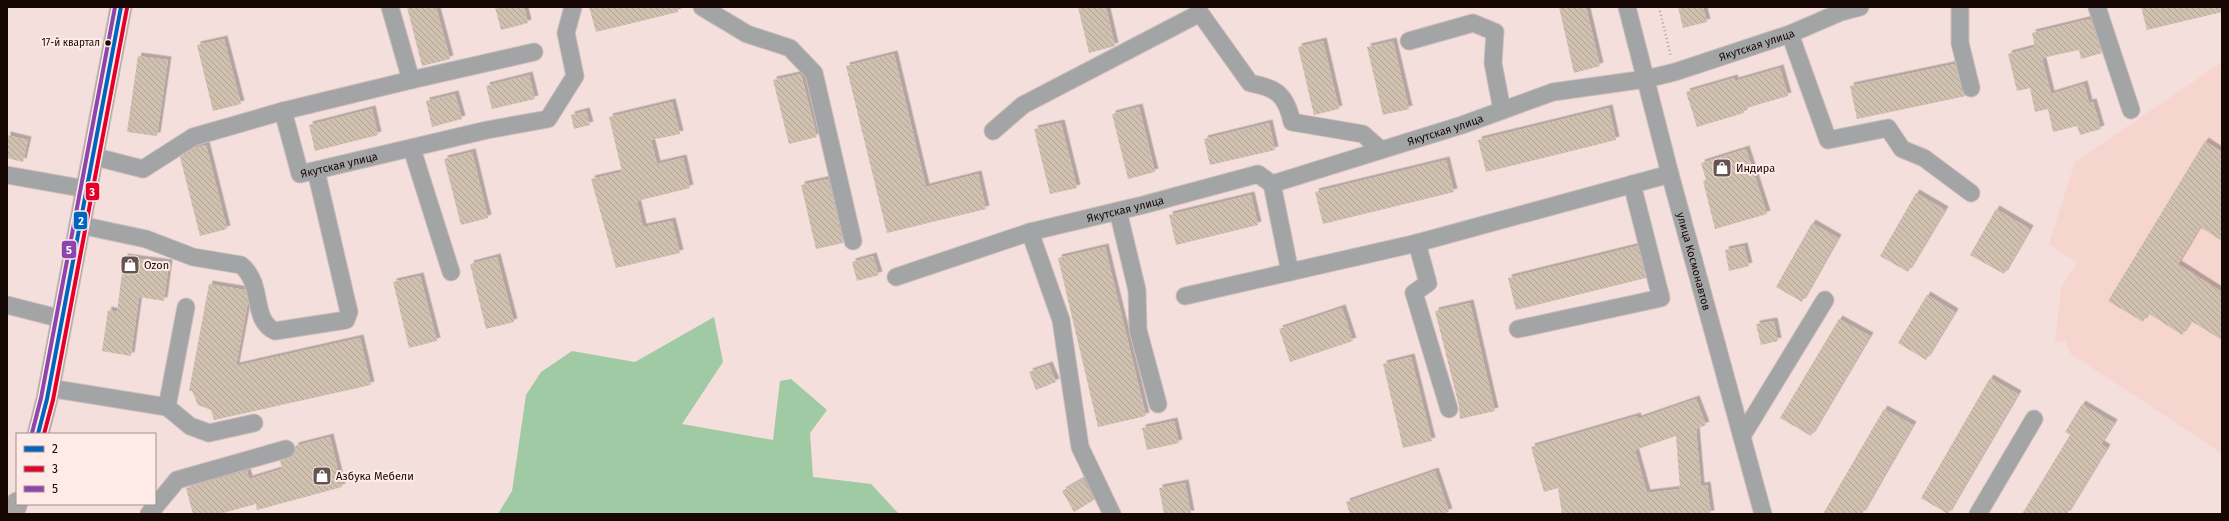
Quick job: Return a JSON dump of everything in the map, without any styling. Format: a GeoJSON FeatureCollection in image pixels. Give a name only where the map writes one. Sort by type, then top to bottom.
{"type":"FeatureCollection","features":[{"type":"Feature","properties":{"kind":"main road"},"geometry":{"type":"LineString","coordinates":[[38,433],[49,388],[121,7]]}},
{"type":"Feature","properties":{"kind":"street"},"geometry":{"type":"LineString","coordinates":[[390,7],[411,80]]}},
{"type":"Feature","properties":{"kind":"street","name":"Якутская улица"},"geometry":{"type":"LineString","coordinates":[[283,111],[300,174],[412,149],[487,130],[548,119],[575,76],[566,33],[573,7]]}},
{"type":"Feature","properties":{"kind":"street"},"geometry":{"type":"LineString","coordinates":[[702,7],[747,34],[790,48],[814,74],[853,241]]}},
{"type":"Feature","properties":{"kind":"street","name":"улица Космонавтов"},"geometry":{"type":"LineString","coordinates":[[1627,7],[1670,174],[1763,514]]}},
{"type":"Feature","properties":{"kind":"street","name":"Якутская улица"},"geometry":{"type":"LineString","coordinates":[[896,277],[1030,232],[1118,211],[1258,174],[1272,184],[1380,149],[1462,125],[1553,92],[1646,79],[1675,72],[1790,34],[1840,9],[1860,7]]}},
{"type":"Feature","properties":{"kind":"street"},"geometry":{"type":"LineString","coordinates":[[1960,7],[1960,44],[1971,88]]}},
{"type":"Feature","properties":{"kind":"street"},"geometry":{"type":"LineString","coordinates":[[2097,7],[2131,110]]}},
{"type":"Feature","properties":{"kind":"street"},"geometry":{"type":"LineString","coordinates":[[993,130],[1023,105],[1207,10],[1250,83],[1270,87],[1288,104],[1292,122],[1363,134],[1380,149]]}},
{"type":"Feature","properties":{"kind":"street"},"geometry":{"type":"LineString","coordinates":[[1409,41],[1473,23],[1495,32],[1493,63],[1502,110]]}},
{"type":"Feature","properties":{"kind":"street"},"geometry":{"type":"LineString","coordinates":[[1790,34],[1828,140],[1888,128],[1902,149],[1924,158],[1971,193]]}},
{"type":"Feature","properties":{"kind":"street"},"geometry":{"type":"LineString","coordinates":[[92,156],[143,169],[193,137],[283,111],[534,52]]}},
{"type":"Feature","properties":{"kind":"street"},"geometry":{"type":"LineString","coordinates":[[412,149],[451,272]]}},
{"type":"Feature","properties":{"kind":"street"},"geometry":{"type":"LineString","coordinates":[[80,225],[146,239],[193,257],[241,265],[254,280],[262,320],[268,328],[275,331],[346,320],[349,312],[316,171]]}},
{"type":"Feature","properties":{"kind":"street"},"geometry":{"type":"LineString","coordinates":[[1185,296],[1417,243],[1670,174]]}},
{"type":"Feature","properties":{"kind":"street"},"geometry":{"type":"LineString","coordinates":[[7,175],[86,188]]}},
{"type":"Feature","properties":{"kind":"street"},"geometry":{"type":"LineString","coordinates":[[1272,184],[1290,272]]}},
{"type":"Feature","properties":{"kind":"street"},"geometry":{"type":"LineString","coordinates":[[1518,329],[1661,298],[1632,184]]}},
{"type":"Feature","properties":{"kind":"street"},"geometry":{"type":"LineString","coordinates":[[1118,211],[1137,290],[1138,330],[1158,404]]}},
{"type":"Feature","properties":{"kind":"street"},"geometry":{"type":"LineString","coordinates":[[1030,232],[1061,320],[1080,447],[1112,514]]}},
{"type":"Feature","properties":{"kind":"street"},"geometry":{"type":"LineString","coordinates":[[1417,243],[1428,283],[1414,293],[1448,409]]}},
{"type":"Feature","properties":{"kind":"street"},"geometry":{"type":"LineString","coordinates":[[1742,436],[1825,300]]}},
{"type":"Feature","properties":{"kind":"street"},"geometry":{"type":"LineString","coordinates":[[7,305],[62,319]]}},
{"type":"Feature","properties":{"kind":"street"},"geometry":{"type":"LineString","coordinates":[[167,407],[186,308]]}},
{"type":"Feature","properties":{"kind":"street"},"geometry":{"type":"LineString","coordinates":[[49,388],[167,407],[190,426],[209,433],[254,423]]}},
{"type":"Feature","properties":{"kind":"street"},"geometry":{"type":"LineString","coordinates":[[1978,514],[2034,419]]}},
{"type":"Feature","properties":{"kind":"street"},"geometry":{"type":"LineString","coordinates":[[149,514],[177,480],[286,449]]}},
{"type":"Feature","properties":{"kind":"path"},"geometry":{"type":"LineString","coordinates":[[1659,7],[1675,72]]}},
{"type":"Feature","properties":{"kind":"shaded area"},"geometry":{"type":"Polygon","coordinates":[[[2222,62],[2222,455],[2214,448],[2071,354],[2065,341],[2055,342],[2061,287],[2077,263],[2049,244],[2075,162],[2222,62]]]}},
{"type":"Feature","properties":{"kind":"shaded area"},"geometry":{"type":"Polygon","coordinates":[[[714,317],[723,362],[682,424],[773,440],[780,381],[791,379],[827,410],[810,433],[813,477],[871,484],[899,514],[498,514],[512,491],[526,395],[541,372],[572,351],[635,362],[714,317]]]}},
{"type":"Feature","properties":{"kind":"building"},"geometry":{"type":"Polygon","coordinates":[[[407,7],[436,7],[450,59],[422,66],[407,7]]]}},
{"type":"Feature","properties":{"kind":"building"},"geometry":{"type":"Polygon","coordinates":[[[495,7],[524,7],[528,23],[501,30],[495,7]]]}},
{"type":"Feature","properties":{"kind":"building"},"geometry":{"type":"Polygon","coordinates":[[[589,7],[677,7],[678,12],[596,32],[589,7]]]}},
{"type":"Feature","properties":{"kind":"building"},"geometry":{"type":"Polygon","coordinates":[[[1078,7],[1106,7],[1115,46],[1089,53],[1078,7]]]}},
{"type":"Feature","properties":{"kind":"building"},"geometry":{"type":"Polygon","coordinates":[[[1559,7],[1586,7],[1600,66],[1574,73],[1559,7]]]}},
{"type":"Feature","properties":{"kind":"building"},"geometry":{"type":"Polygon","coordinates":[[[1678,7],[1703,7],[1707,22],[1683,28],[1678,7]]]}},
{"type":"Feature","properties":{"kind":"building"},"geometry":{"type":"Polygon","coordinates":[[[2141,7],[2222,7],[2222,12],[2147,30],[2141,7]]]}},
{"type":"Feature","properties":{"kind":"building"},"geometry":{"type":"Polygon","coordinates":[[[2090,19],[2102,53],[2081,59],[2079,50],[2042,58],[2051,94],[2084,84],[2089,103],[2093,102],[2101,129],[2080,135],[2077,126],[2053,132],[2048,109],[2035,112],[2030,88],[2017,91],[2008,54],[2035,47],[2032,33],[2090,19]]]}},
{"type":"Feature","properties":{"kind":"building"},"geometry":{"type":"Polygon","coordinates":[[[224,39],[241,104],[213,111],[197,45],[224,39]]]}},
{"type":"Feature","properties":{"kind":"building"},"geometry":{"type":"Polygon","coordinates":[[[1323,41],[1339,109],[1314,115],[1298,47],[1323,41]]]}},
{"type":"Feature","properties":{"kind":"building"},"geometry":{"type":"Polygon","coordinates":[[[1393,41],[1409,109],[1383,115],[1367,47],[1393,41]]]}},
{"type":"Feature","properties":{"kind":"building"},"geometry":{"type":"Polygon","coordinates":[[[894,54],[926,187],[978,174],[986,209],[887,233],[846,66],[894,54]]]}},
{"type":"Feature","properties":{"kind":"building"},"geometry":{"type":"Polygon","coordinates":[[[138,56],[168,60],[157,136],[127,132],[138,56]]]}},
{"type":"Feature","properties":{"kind":"building"},"geometry":{"type":"Polygon","coordinates":[[[1955,64],[1961,90],[1966,96],[1857,119],[1850,86],[1955,64]]]}},
{"type":"Feature","properties":{"kind":"building"},"geometry":{"type":"Polygon","coordinates":[[[1780,68],[1788,96],[1743,109],[1744,113],[1697,127],[1686,92],[1734,78],[1735,81],[1780,68]]]}},
{"type":"Feature","properties":{"kind":"building"},"geometry":{"type":"Polygon","coordinates":[[[801,74],[817,137],[789,144],[773,80],[801,74]]]}},
{"type":"Feature","properties":{"kind":"building"},"geometry":{"type":"Polygon","coordinates":[[[529,75],[535,99],[492,109],[486,86],[529,75]]]}},
{"type":"Feature","properties":{"kind":"building"},"geometry":{"type":"Polygon","coordinates":[[[455,94],[462,119],[432,127],[426,101],[455,94]]]}},
{"type":"Feature","properties":{"kind":"building"},"geometry":{"type":"Polygon","coordinates":[[[672,102],[680,134],[651,140],[657,164],[683,158],[690,188],[637,201],[643,227],[672,221],[680,253],[616,268],[591,179],[622,172],[609,117],[672,102]]]}},
{"type":"Feature","properties":{"kind":"building"},"geometry":{"type":"Polygon","coordinates":[[[1139,107],[1155,172],[1128,179],[1112,114],[1139,107]]]}},
{"type":"Feature","properties":{"kind":"building"},"geometry":{"type":"Polygon","coordinates":[[[1609,108],[1616,140],[1486,172],[1478,140],[1609,108]]]}},
{"type":"Feature","properties":{"kind":"building"},"geometry":{"type":"Polygon","coordinates":[[[372,109],[378,135],[315,151],[309,125],[372,109]]]}},
{"type":"Feature","properties":{"kind":"building"},"geometry":{"type":"Polygon","coordinates":[[[586,111],[590,125],[574,129],[571,115],[586,111]]]}},
{"type":"Feature","properties":{"kind":"building"},"geometry":{"type":"Polygon","coordinates":[[[1061,123],[1077,188],[1050,194],[1034,129],[1061,123]]]}},
{"type":"Feature","properties":{"kind":"building"},"geometry":{"type":"Polygon","coordinates":[[[1269,123],[1275,150],[1210,165],[1204,139],[1269,123]]]}},
{"type":"Feature","properties":{"kind":"building"},"geometry":{"type":"Polygon","coordinates":[[[7,135],[28,140],[23,162],[7,158],[7,135]]]}},
{"type":"Feature","properties":{"kind":"building"},"geometry":{"type":"Polygon","coordinates":[[[2205,141],[2222,152],[2222,241],[2200,227],[2178,264],[2222,292],[2222,340],[2191,321],[2182,335],[2148,313],[2143,322],[2108,301],[2205,141]]]}},
{"type":"Feature","properties":{"kind":"building"},"geometry":{"type":"Polygon","coordinates":[[[206,145],[227,229],[200,236],[180,157],[194,148],[206,145]]]}},
{"type":"Feature","properties":{"kind":"building"},"geometry":{"type":"Polygon","coordinates":[[[1746,149],[1767,214],[1715,229],[1703,181],[1706,180],[1701,163],[1746,149]]]}},
{"type":"Feature","properties":{"kind":"building"},"geometry":{"type":"Polygon","coordinates":[[[472,152],[488,218],[461,225],[444,159],[472,152]]]}},
{"type":"Feature","properties":{"kind":"building"},"geometry":{"type":"Polygon","coordinates":[[[1446,160],[1454,192],[1323,224],[1315,192],[1446,160]]]}},
{"type":"Feature","properties":{"kind":"building"},"geometry":{"type":"Polygon","coordinates":[[[828,179],[843,243],[816,249],[801,185],[828,179]]]}},
{"type":"Feature","properties":{"kind":"building"},"geometry":{"type":"Polygon","coordinates":[[[1916,193],[1945,210],[1908,272],[1880,256],[1916,193]]]}},
{"type":"Feature","properties":{"kind":"building"},"geometry":{"type":"Polygon","coordinates":[[[1251,195],[1258,225],[1176,245],[1169,215],[1251,195]]]}},
{"type":"Feature","properties":{"kind":"building"},"geometry":{"type":"Polygon","coordinates":[[[1996,209],[2030,229],[2004,274],[1970,255],[1996,209]]]}},
{"type":"Feature","properties":{"kind":"building"},"geometry":{"type":"Polygon","coordinates":[[[1812,223],[1838,238],[1802,302],[1776,287],[1812,223]]]}},
{"type":"Feature","properties":{"kind":"building"},"geometry":{"type":"Polygon","coordinates":[[[1637,246],[1646,278],[1516,310],[1508,278],[1637,246]]]}},
{"type":"Feature","properties":{"kind":"building"},"geometry":{"type":"Polygon","coordinates":[[[1744,246],[1749,266],[1729,271],[1725,250],[1744,246]]]}},
{"type":"Feature","properties":{"kind":"building"},"geometry":{"type":"Polygon","coordinates":[[[1105,247],[1146,416],[1098,427],[1058,258],[1105,247]]]}},
{"type":"Feature","properties":{"kind":"building"},"geometry":{"type":"Polygon","coordinates":[[[873,256],[879,275],[857,281],[852,262],[873,256]]]}},
{"type":"Feature","properties":{"kind":"building"},"geometry":{"type":"Polygon","coordinates":[[[124,257],[169,263],[164,301],[139,297],[131,356],[102,351],[108,310],[117,312],[124,257]]]}},
{"type":"Feature","properties":{"kind":"building"},"geometry":{"type":"Polygon","coordinates":[[[497,257],[514,322],[486,329],[470,264],[497,257]]]}},
{"type":"Feature","properties":{"kind":"building"},"geometry":{"type":"Polygon","coordinates":[[[420,276],[437,341],[409,348],[393,282],[420,276]]]}},
{"type":"Feature","properties":{"kind":"building"},"geometry":{"type":"Polygon","coordinates":[[[209,284],[245,290],[248,302],[236,366],[360,338],[371,385],[214,420],[211,410],[198,405],[192,391],[189,391],[209,284]]]}},
{"type":"Feature","properties":{"kind":"building"},"geometry":{"type":"Polygon","coordinates":[[[1927,295],[1955,312],[1926,360],[1898,343],[1927,295]]]}},
{"type":"Feature","properties":{"kind":"building"},"geometry":{"type":"Polygon","coordinates":[[[1470,303],[1495,411],[1460,419],[1459,406],[1435,311],[1470,303]]]}},
{"type":"Feature","properties":{"kind":"building"},"geometry":{"type":"Polygon","coordinates":[[[1342,308],[1353,341],[1290,362],[1279,329],[1342,308]]]}},
{"type":"Feature","properties":{"kind":"building"},"geometry":{"type":"Polygon","coordinates":[[[1839,319],[1870,336],[1811,436],[1780,418],[1839,319]]]}},
{"type":"Feature","properties":{"kind":"building"},"geometry":{"type":"Polygon","coordinates":[[[1774,321],[1778,341],[1761,345],[1756,324],[1774,321]]]}},
{"type":"Feature","properties":{"kind":"building"},"geometry":{"type":"Polygon","coordinates":[[[1411,357],[1432,441],[1403,448],[1383,364],[1411,357]]]}},
{"type":"Feature","properties":{"kind":"building"},"geometry":{"type":"Polygon","coordinates":[[[1049,365],[1056,382],[1036,390],[1029,372],[1049,365]]]}},
{"type":"Feature","properties":{"kind":"building"},"geometry":{"type":"Polygon","coordinates":[[[1990,378],[2018,394],[1948,514],[1921,498],[1990,378]]]}},
{"type":"Feature","properties":{"kind":"building"},"geometry":{"type":"Polygon","coordinates":[[[1696,399],[1706,425],[1696,429],[1701,486],[1707,485],[1711,514],[1562,514],[1558,488],[1544,492],[1531,447],[1637,416],[1638,419],[1696,399]],[[1676,436],[1635,450],[1647,493],[1680,489],[1676,436]]]}},
{"type":"Feature","properties":{"kind":"building"},"geometry":{"type":"Polygon","coordinates":[[[2082,404],[2114,423],[2101,444],[2107,448],[2067,514],[2022,514],[2070,435],[2065,432],[2082,404]]]}},
{"type":"Feature","properties":{"kind":"building"},"geometry":{"type":"Polygon","coordinates":[[[1884,409],[1913,425],[1862,514],[1823,514],[1884,409]]]}},
{"type":"Feature","properties":{"kind":"building"},"geometry":{"type":"Polygon","coordinates":[[[1174,421],[1179,443],[1147,450],[1142,428],[1174,421]]]}},
{"type":"Feature","properties":{"kind":"building"},"geometry":{"type":"Polygon","coordinates":[[[330,437],[342,487],[257,510],[256,504],[219,514],[193,514],[186,488],[247,471],[249,479],[282,469],[280,461],[293,456],[295,446],[330,437]]]}},
{"type":"Feature","properties":{"kind":"building"},"geometry":{"type":"Polygon","coordinates":[[[1435,471],[1449,512],[1442,514],[1350,514],[1346,502],[1435,471]]]}},
{"type":"Feature","properties":{"kind":"building"},"geometry":{"type":"Polygon","coordinates":[[[1083,479],[1094,500],[1074,512],[1062,491],[1083,479]]]}},
{"type":"Feature","properties":{"kind":"building"},"geometry":{"type":"Polygon","coordinates":[[[1185,483],[1191,514],[1164,514],[1159,488],[1185,483]]]}},
{"type":"Feature","properties":{"kind":"transit line","name":"5"},"geometry":{"type":"LineString","coordinates":[[32,433],[41,398],[115,7]]}},
{"type":"Feature","properties":{"kind":"transit line","name":"2"},"geometry":{"type":"LineString","coordinates":[[38,433],[47,399],[121,7]]}},
{"type":"Feature","properties":{"kind":"transit line","name":"3"},"geometry":{"type":"LineString","coordinates":[[44,433],[53,400],[127,8]]}},
{"type":"Feature","properties":{"kind":"place","name":"17-й квартал"},"geometry":{"type":"Point","coordinates":[108,43]}},
{"type":"Feature","properties":{"kind":"place","name":"Индира"},"geometry":{"type":"Point","coordinates":[1722,168]}},
{"type":"Feature","properties":{"kind":"place","name":"Ozon"},"geometry":{"type":"Point","coordinates":[130,265]}},
{"type":"Feature","properties":{"kind":"place","name":"Азбука Мебели"},"geometry":{"type":"Point","coordinates":[322,476]}}]}
